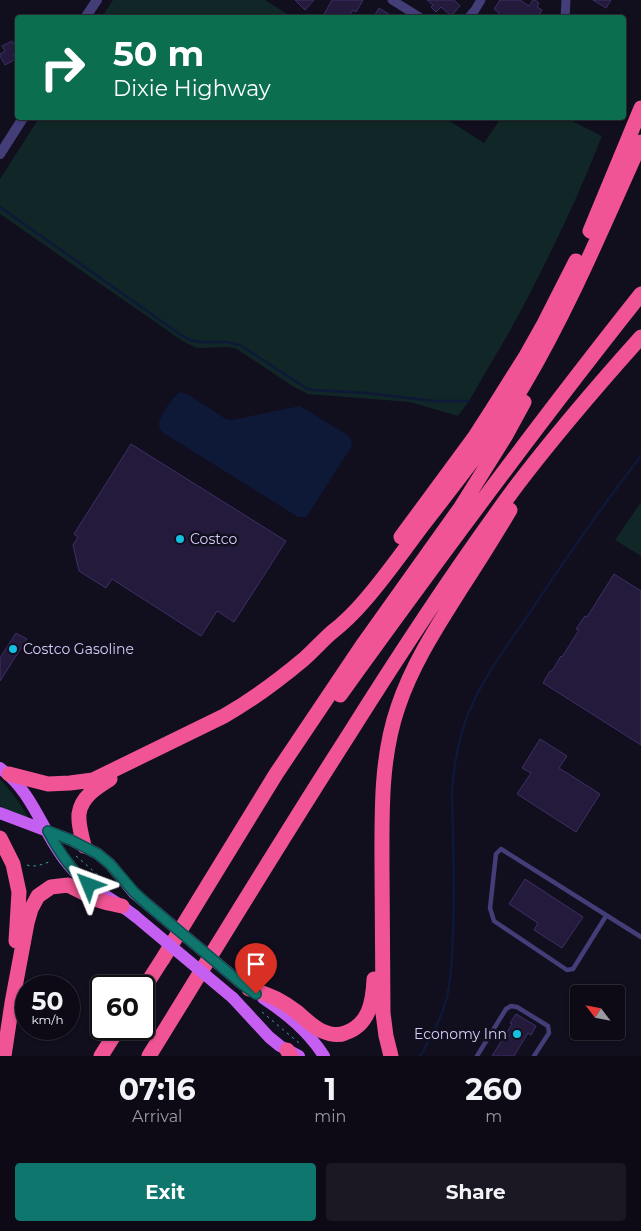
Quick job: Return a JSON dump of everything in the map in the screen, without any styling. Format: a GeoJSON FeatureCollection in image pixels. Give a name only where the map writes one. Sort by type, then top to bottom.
{"type":"FeatureCollection","features":[{"type":"Feature","properties":{"kind":"highway"},"geometry":{"type":"LineString","coordinates":[[331,633],[474,438],[526,356],[570,274],[641,108]]}},
{"type":"Feature","properties":{"kind":"highway"},"geometry":{"type":"LineString","coordinates":[[4,771],[48,784],[93,780],[243,705],[292,669],[342,625],[367,598],[481,450],[509,409],[564,312],[641,142]]}},
{"type":"Feature","properties":{"kind":"highway"},"geometry":{"type":"LineString","coordinates":[[162,960],[276,774],[364,643],[461,507],[506,435],[560,335],[641,154]]}},
{"type":"Feature","properties":{"kind":"highway"},"geometry":{"type":"LineString","coordinates":[[152,975],[239,842],[326,715],[430,569],[542,420],[641,294]]}},
{"type":"Feature","properties":{"kind":"highway"},"geometry":{"type":"LineString","coordinates":[[149,1056],[321,777],[448,581],[518,484],[557,434],[641,337]]}},
{"type":"Feature","properties":{"kind":"highway"},"geometry":{"type":"LineString","coordinates":[[245,986],[287,1004],[320,1031],[329,1034],[341,1035],[354,1030],[367,1015],[374,986],[376,837],[386,757],[393,724],[407,684],[436,627],[557,434]]}},
{"type":"Feature","properties":{"kind":"highway"},"geometry":{"type":"LineString","coordinates":[[80,851],[79,814],[86,798],[98,787],[169,743]]}},
{"type":"Feature","properties":{"kind":"highway"},"geometry":{"type":"LineString","coordinates":[[383,782],[383,1013],[390,1056]]}},
{"type":"Feature","properties":{"kind":"highway"},"geometry":{"type":"LineString","coordinates":[[0,838],[13,864],[19,892],[12,1003]]}},
{"type":"Feature","properties":{"kind":"highway"},"geometry":{"type":"LineString","coordinates":[[4,1056],[27,923],[38,896],[51,887],[68,884],[98,900],[122,906]]}},
{"type":"Feature","properties":{"kind":"highway"},"geometry":{"type":"LineString","coordinates":[[101,1056],[111,1040]]}},
{"type":"Feature","properties":{"kind":"main road"},"geometry":{"type":"LineString","coordinates":[[4,771],[19,785],[34,807],[58,851],[78,876],[135,916],[233,998],[269,1037],[295,1052]]}},
{"type":"Feature","properties":{"kind":"main road"},"geometry":{"type":"LineString","coordinates":[[0,813],[48,831],[80,851],[98,854],[110,864],[147,904],[245,986],[290,1017],[318,1046],[324,1056]]}},
{"type":"Feature","properties":{"kind":"street"},"geometry":{"type":"LineString","coordinates":[[88,15],[96,0]]}},
{"type":"Feature","properties":{"kind":"street"},"geometry":{"type":"LineString","coordinates":[[392,0],[416,15]]}},
{"type":"Feature","properties":{"kind":"street"},"geometry":{"type":"LineString","coordinates":[[471,15],[480,0]]}},
{"type":"Feature","properties":{"kind":"street"},"geometry":{"type":"LineString","coordinates":[[565,15],[566,0]]}},
{"type":"Feature","properties":{"kind":"street"},"geometry":{"type":"LineString","coordinates":[[0,153],[22,120]]}},
{"type":"Feature","properties":{"kind":"lane"},"geometry":{"type":"LineString","coordinates":[[606,916],[573,969],[567,970],[494,921],[490,908],[496,854],[501,849],[641,937]]}},
{"type":"Feature","properties":{"kind":"lane"},"geometry":{"type":"LineString","coordinates":[[477,1056],[506,1009],[511,1006],[517,1007],[548,1026],[549,1033],[534,1056]]}},
{"type":"Feature","properties":{"kind":"path"},"geometry":{"type":"LineString","coordinates":[[80,851],[112,886]]}},
{"type":"Feature","properties":{"kind":"path"},"geometry":{"type":"LineString","coordinates":[[25,865],[39,865],[54,860]]}},
{"type":"Feature","properties":{"kind":"path"},"geometry":{"type":"LineString","coordinates":[[259,1011],[295,1052]]}},
{"type":"Feature","properties":{"kind":"green space"},"geometry":{"type":"Polygon","coordinates":[[[113,0],[265,0],[289,15],[103,15],[113,0]]]}},
{"type":"Feature","properties":{"kind":"green space"},"geometry":{"type":"Polygon","coordinates":[[[38,120],[448,120],[484,143],[500,120],[570,120],[602,136],[568,216],[529,295],[469,401],[458,416],[410,402],[308,394],[294,387],[237,349],[228,347],[197,348],[184,342],[0,214],[0,179],[38,120]]]}},
{"type":"Feature","properties":{"kind":"green space"},"geometry":{"type":"Polygon","coordinates":[[[641,502],[641,556],[615,540],[641,502]]]}},
{"type":"Feature","properties":{"kind":"green space"},"geometry":{"type":"Polygon","coordinates":[[[0,779],[16,798],[29,819],[0,806],[0,779]]]}},
{"type":"Feature","properties":{"kind":"water"},"geometry":{"type":"Polygon","coordinates":[[[180,392],[189,395],[226,419],[231,420],[300,406],[346,434],[351,440],[351,447],[310,512],[306,517],[298,517],[162,431],[159,424],[161,416],[180,392]]]}},
{"type":"Feature","properties":{"kind":"building"},"geometry":{"type":"Polygon","coordinates":[[[295,0],[314,0],[305,10],[295,0]]]}},
{"type":"Feature","properties":{"kind":"building"},"geometry":{"type":"Polygon","coordinates":[[[332,0],[363,0],[356,12],[353,10],[350,15],[324,15],[332,0]]]}},
{"type":"Feature","properties":{"kind":"building"},"geometry":{"type":"Polygon","coordinates":[[[427,0],[454,0],[460,6],[450,15],[441,7],[436,12],[431,7],[433,5],[427,0]]]}},
{"type":"Feature","properties":{"kind":"building"},"geometry":{"type":"Polygon","coordinates":[[[500,0],[520,0],[529,6],[535,0],[539,3],[537,7],[542,10],[539,15],[498,15],[499,13],[494,9],[500,0]]]}},
{"type":"Feature","properties":{"kind":"building"},"geometry":{"type":"Polygon","coordinates":[[[593,0],[611,0],[606,8],[593,0]]]}},
{"type":"Feature","properties":{"kind":"building"},"geometry":{"type":"Polygon","coordinates":[[[379,8],[390,15],[375,15],[379,8]]]}},
{"type":"Feature","properties":{"kind":"building"},"geometry":{"type":"Polygon","coordinates":[[[12,41],[15,46],[15,54],[13,55],[15,60],[5,65],[0,56],[5,51],[2,46],[12,41]]]}},
{"type":"Feature","properties":{"kind":"building","name":"Costco"},"geometry":{"type":"Polygon","coordinates":[[[131,444],[286,541],[234,622],[217,611],[201,636],[112,579],[106,588],[79,571],[73,545],[78,537],[74,534],[131,444]]]}},
{"type":"Feature","properties":{"kind":"building"},"geometry":{"type":"Polygon","coordinates":[[[614,574],[641,591],[641,745],[543,683],[579,630],[576,629],[585,616],[587,617],[614,574]]]}},
{"type":"Feature","properties":{"kind":"building","name":"Costco Gasoline"},"geometry":{"type":"Polygon","coordinates":[[[16,633],[27,639],[0,681],[0,658],[16,633]]]}},
{"type":"Feature","properties":{"kind":"building"},"geometry":{"type":"Polygon","coordinates":[[[540,739],[567,756],[559,768],[600,794],[576,832],[517,794],[531,773],[522,768],[540,739]]]}},
{"type":"Feature","properties":{"kind":"building"},"geometry":{"type":"Polygon","coordinates":[[[525,879],[583,917],[562,948],[534,930],[538,923],[509,904],[525,879]]]}},
{"type":"Feature","properties":{"kind":"building","name":"Economy Inn"},"geometry":{"type":"Polygon","coordinates":[[[516,1014],[536,1026],[531,1035],[528,1033],[514,1056],[492,1056],[512,1024],[510,1023],[516,1014]]]}},
{"type":"Feature","properties":{"kind":"waterway"},"geometry":{"type":"LineString","coordinates":[[0,207],[181,335],[190,340],[200,342],[226,342],[240,345],[306,388],[433,401],[469,401]]}},
{"type":"Feature","properties":{"kind":"waterway"},"geometry":{"type":"LineString","coordinates":[[420,1056],[442,1013],[450,981],[454,898],[452,791],[454,769],[463,727],[477,694],[499,658],[584,532],[641,456]]}},
{"type":"Feature","properties":{"kind":"place","name":"Costco"},"geometry":{"type":"Point","coordinates":[180,539]}},
{"type":"Feature","properties":{"kind":"place","name":"Costco Gasoline"},"geometry":{"type":"Point","coordinates":[13,649]}},
{"type":"Feature","properties":{"kind":"place","name":"Economy Inn"},"geometry":{"type":"Point","coordinates":[517,1034]}},
{"type":"Feature","properties":{"kind":"route"},"geometry":{"type":"LineString","coordinates":[[89,885],[78,876],[58,851],[48,831],[98,854],[110,864],[147,904],[256,994]]}}]}
